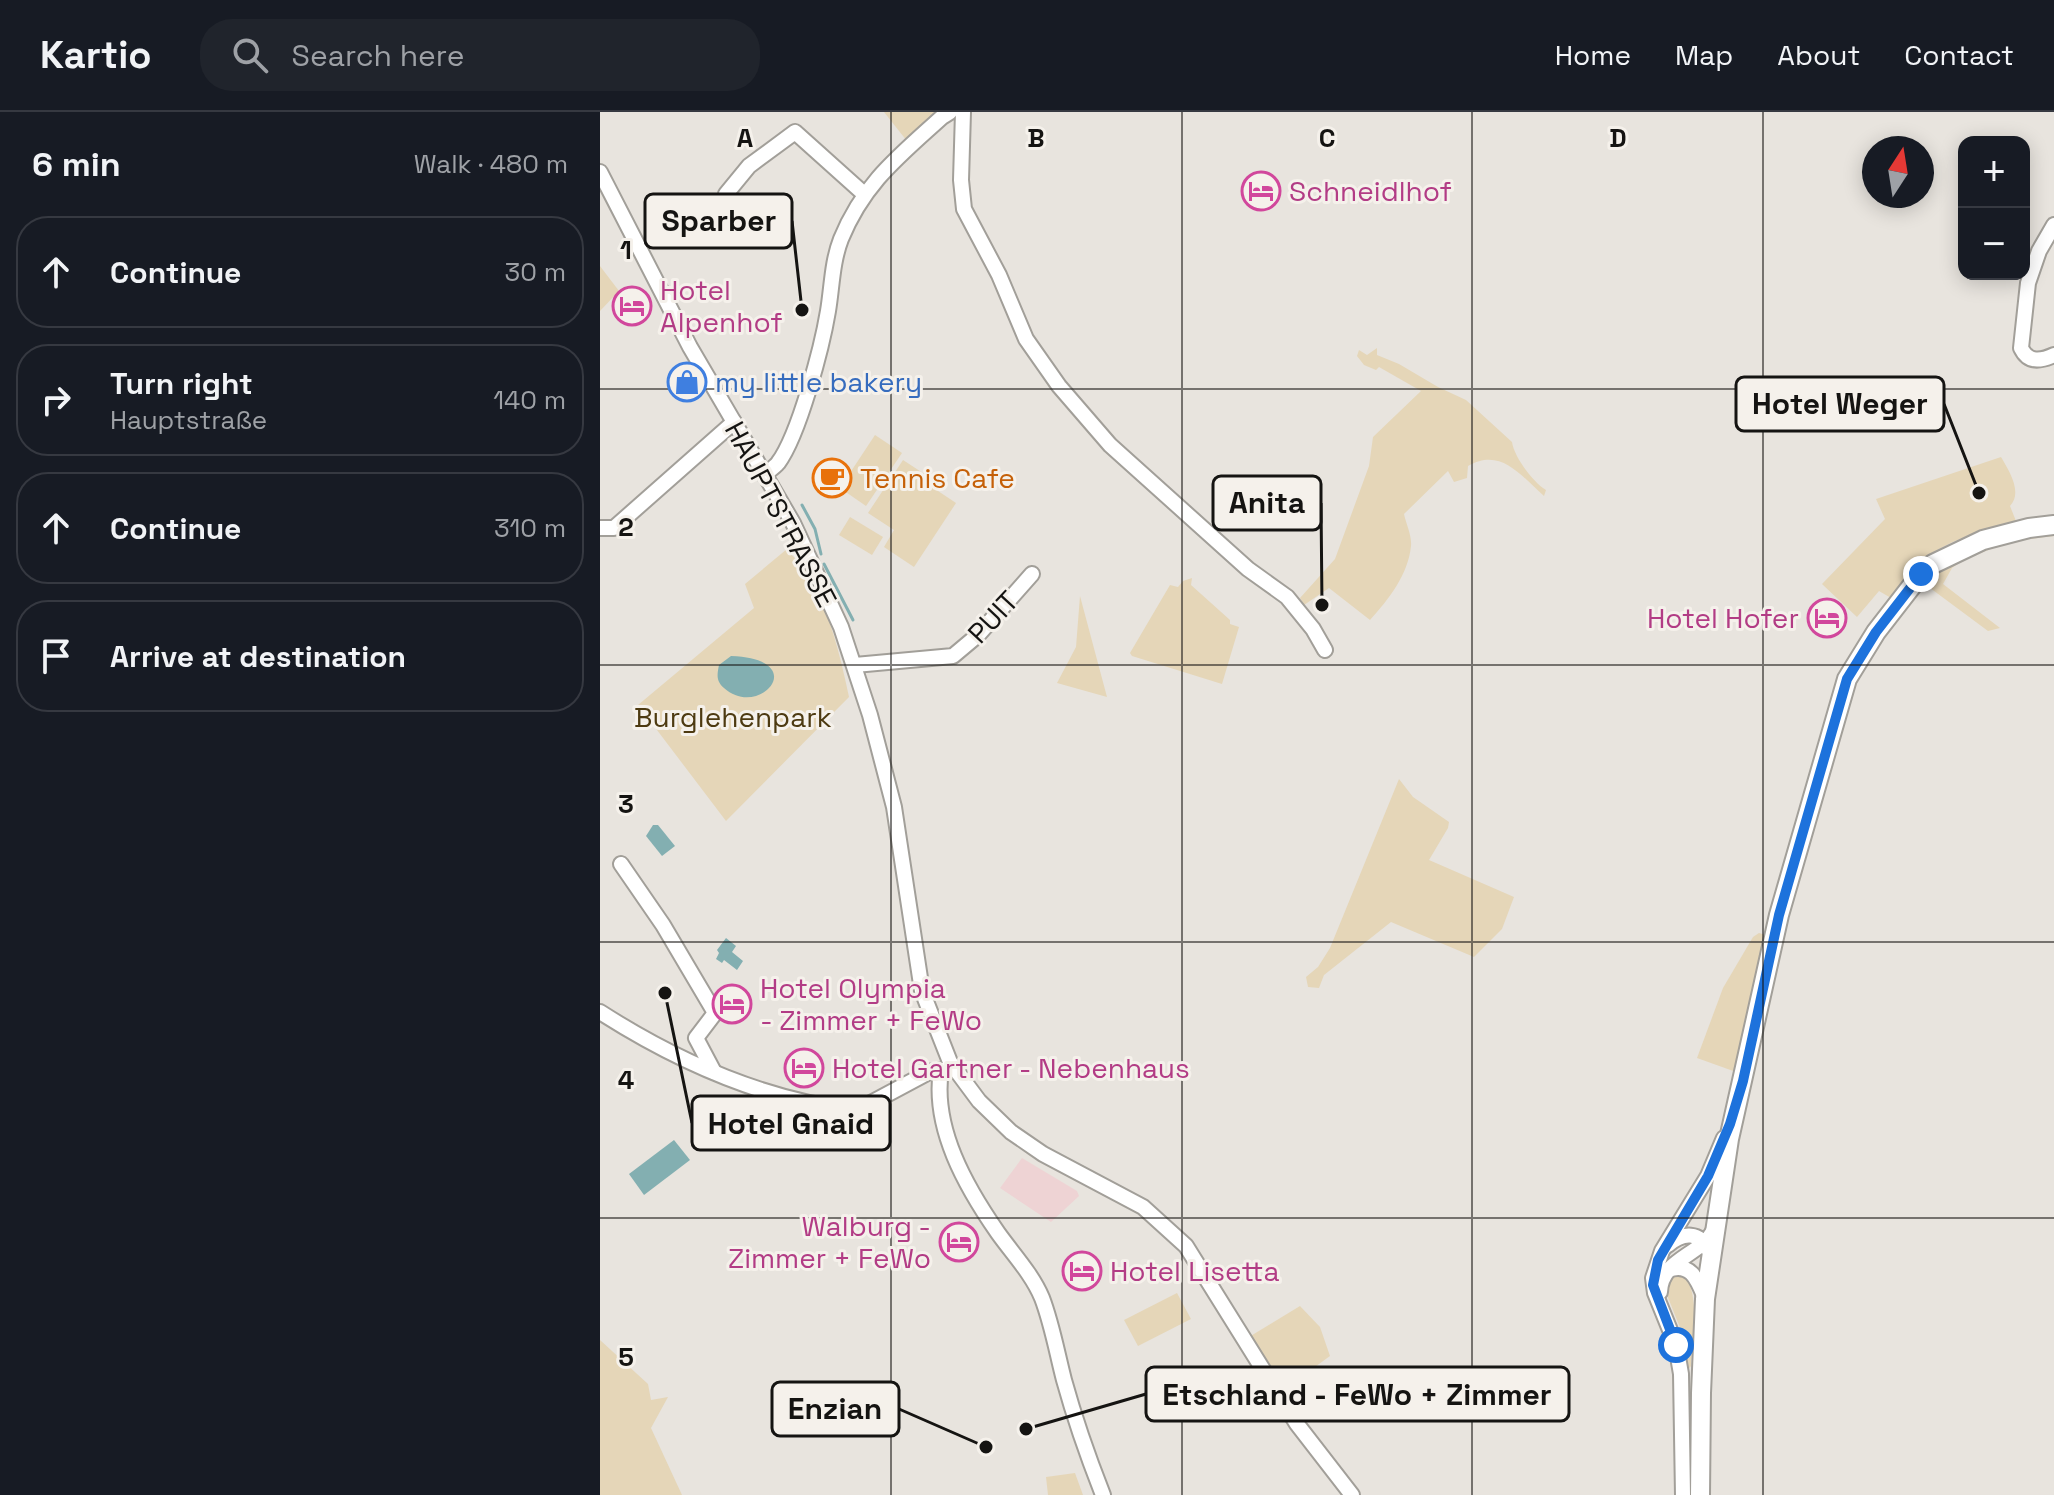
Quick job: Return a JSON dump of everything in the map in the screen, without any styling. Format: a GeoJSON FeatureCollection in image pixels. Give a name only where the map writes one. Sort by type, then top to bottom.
{"type":"FeatureCollection","features":[{"type":"Feature","properties":{"kind":"main road"},"geometry":{"type":"LineString","coordinates":[[1700,1495],[1705,1299],[1729,1139],[1779,915],[1847,679],[1859,657],[1921,574],[1933,564],[1983,540],[2054,525]]}},
{"type":"Feature","properties":{"kind":"street"},"geometry":{"type":"LineString","coordinates":[[764,475],[777,464],[798,418],[827,316],[840,241],[863,193],[893,161],[950,112]]}},
{"type":"Feature","properties":{"kind":"street"},"geometry":{"type":"LineString","coordinates":[[963,112],[961,180],[964,209],[999,275],[1026,339],[1059,386],[1104,438],[1237,560],[1287,597],[1313,629],[1325,650]]}},
{"type":"Feature","properties":{"kind":"street"},"geometry":{"type":"LineString","coordinates":[[726,194],[749,166],[795,132],[863,193]]}},
{"type":"Feature","properties":{"kind":"street","name":"HAUPTSTRASSE"},"geometry":{"type":"LineString","coordinates":[[600,172],[690,347],[805,546],[841,627],[855,665],[894,807],[922,991],[946,1066]]}},
{"type":"Feature","properties":{"kind":"street"},"geometry":{"type":"LineString","coordinates":[[2054,225],[2039,251],[2028,283],[2021,348],[2026,357],[2038,361],[2054,355]]}},
{"type":"Feature","properties":{"kind":"street"},"geometry":{"type":"LineString","coordinates":[[600,528],[614,528],[734,422]]}},
{"type":"Feature","properties":{"kind":"street","name":"PUIT"},"geometry":{"type":"LineString","coordinates":[[855,665],[953,656],[978,635],[1032,574]]}},
{"type":"Feature","properties":{"kind":"street"},"geometry":{"type":"LineString","coordinates":[[621,864],[663,925],[715,1013],[696,1038],[714,1072]]}},
{"type":"Feature","properties":{"kind":"street"},"geometry":{"type":"LineString","coordinates":[[600,1012],[642,1039],[770,1094],[856,1111],[946,1066]]}},
{"type":"Feature","properties":{"kind":"street"},"geometry":{"type":"LineString","coordinates":[[946,1066],[940,1090],[954,1156],[967,1184],[1032,1278],[1042,1299],[1074,1416],[1103,1495]]}},
{"type":"Feature","properties":{"kind":"street"},"geometry":{"type":"LineString","coordinates":[[946,1066],[1011,1132],[1043,1154],[1143,1207],[1186,1246],[1297,1424],[1352,1495]]}},
{"type":"Feature","properties":{"kind":"street"},"geometry":{"type":"LineString","coordinates":[[1683,1495],[1681,1374],[1676,1345],[1655,1293],[1653,1278],[1662,1251],[1708,1176],[1730,1124],[1743,1081]]}},
{"type":"Feature","properties":{"kind":"street"},"geometry":{"type":"LineString","coordinates":[[1659,1301],[1665,1272],[1705,1243],[1715,1226]]}},
{"type":"Feature","properties":{"kind":"street"},"geometry":{"type":"LineString","coordinates":[[1662,1251],[1671,1241],[1686,1235],[1699,1237],[1705,1243],[1711,1262]]}},
{"type":"Feature","properties":{"kind":"street"},"geometry":{"type":"LineString","coordinates":[[1665,1272],[1675,1267],[1690,1271],[1697,1276],[1705,1299]]}},
{"type":"Feature","properties":{"kind":"shaded area"},"geometry":{"type":"Polygon","coordinates":[[[1022,1158],[1077,1191],[1079,1196],[1051,1222],[1000,1188],[1022,1158]]]}},
{"type":"Feature","properties":{"kind":"green space"},"geometry":{"type":"Polygon","coordinates":[[[884,112],[940,112],[907,141],[884,112]]]}},
{"type":"Feature","properties":{"kind":"green space"},"geometry":{"type":"Polygon","coordinates":[[[600,266],[619,291],[600,311],[600,266]]]}},
{"type":"Feature","properties":{"kind":"green space"},"geometry":{"type":"Polygon","coordinates":[[[1377,348],[1377,355],[1466,400],[1512,442],[1525,469],[1546,490],[1544,496],[1509,466],[1490,460],[1468,466],[1467,478],[1454,482],[1448,471],[1404,514],[1411,542],[1406,567],[1391,595],[1370,620],[1329,588],[1304,605],[1300,598],[1335,559],[1369,466],[1373,437],[1421,391],[1379,367],[1376,370],[1364,365],[1357,356],[1359,350],[1367,355],[1377,348]]]}},
{"type":"Feature","properties":{"kind":"green space"},"geometry":{"type":"Polygon","coordinates":[[[875,435],[902,453],[866,506],[840,488],[875,435]]]}},
{"type":"Feature","properties":{"kind":"green space"},"geometry":{"type":"Polygon","coordinates":[[[2001,457],[2015,488],[2010,506],[2016,521],[1964,537],[1927,555],[1916,563],[1891,598],[1879,591],[1857,617],[1822,584],[1885,519],[1876,499],[2001,457]]]}},
{"type":"Feature","properties":{"kind":"green space"},"geometry":{"type":"Polygon","coordinates":[[[903,460],[929,477],[926,483],[956,503],[914,567],[884,547],[894,530],[868,513],[903,460]]]}},
{"type":"Feature","properties":{"kind":"green space"},"geometry":{"type":"Polygon","coordinates":[[[850,517],[883,537],[872,555],[839,535],[850,517]]]}},
{"type":"Feature","properties":{"kind":"green space"},"geometry":{"type":"Polygon","coordinates":[[[2054,532],[2054,536],[2007,542],[1962,561],[1952,568],[1943,584],[2000,628],[1988,631],[1926,585],[1937,572],[1966,554],[2002,543],[2054,532]]]}},
{"type":"Feature","properties":{"kind":"green space","name":"Burglehenpark"},"geometry":{"type":"Polygon","coordinates":[[[787,549],[806,568],[822,602],[838,649],[849,697],[726,821],[638,705],[754,608],[745,584],[787,549]]]}},
{"type":"Feature","properties":{"kind":"green space"},"geometry":{"type":"Polygon","coordinates":[[[1192,578],[1191,585],[1230,620],[1230,624],[1239,627],[1222,684],[1130,653],[1170,585],[1178,587],[1192,578]]]}},
{"type":"Feature","properties":{"kind":"green space"},"geometry":{"type":"Polygon","coordinates":[[[1080,596],[1107,697],[1057,683],[1076,647],[1080,596]]]}},
{"type":"Feature","properties":{"kind":"green space"},"geometry":{"type":"Polygon","coordinates":[[[1399,779],[1413,797],[1449,822],[1429,860],[1514,897],[1502,929],[1474,957],[1391,922],[1324,975],[1319,988],[1308,987],[1306,977],[1318,967],[1330,948],[1399,779]]]}},
{"type":"Feature","properties":{"kind":"green space"},"geometry":{"type":"Polygon","coordinates":[[[1759,933],[1766,935],[1736,1072],[1697,1058],[1723,988],[1753,937],[1759,933]]]}},
{"type":"Feature","properties":{"kind":"green space"},"geometry":{"type":"Polygon","coordinates":[[[1684,1274],[1694,1306],[1691,1366],[1687,1371],[1685,1358],[1689,1350],[1665,1290],[1672,1275],[1684,1274]]]}},
{"type":"Feature","properties":{"kind":"green space"},"geometry":{"type":"Polygon","coordinates":[[[1177,1293],[1191,1319],[1138,1346],[1124,1320],[1177,1293]]]}},
{"type":"Feature","properties":{"kind":"green space"},"geometry":{"type":"Polygon","coordinates":[[[1300,1306],[1320,1327],[1330,1356],[1282,1391],[1249,1337],[1300,1306]]]}},
{"type":"Feature","properties":{"kind":"green space"},"geometry":{"type":"Polygon","coordinates":[[[600,1340],[648,1384],[651,1400],[668,1397],[651,1428],[682,1495],[600,1495],[600,1340]]]}},
{"type":"Feature","properties":{"kind":"green space"},"geometry":{"type":"Polygon","coordinates":[[[1075,1473],[1083,1495],[1048,1495],[1046,1477],[1075,1473]]]}},
{"type":"Feature","properties":{"kind":"water"},"geometry":{"type":"Polygon","coordinates":[[[731,656],[756,660],[769,667],[774,676],[771,685],[763,693],[751,697],[738,696],[724,688],[718,678],[719,665],[731,656]]]}},
{"type":"Feature","properties":{"kind":"water"},"geometry":{"type":"Polygon","coordinates":[[[653,825],[658,825],[675,846],[662,856],[646,836],[653,825]]]}},
{"type":"Feature","properties":{"kind":"water"},"geometry":{"type":"Polygon","coordinates":[[[726,938],[736,946],[732,952],[743,961],[737,970],[724,960],[722,963],[716,959],[717,950],[726,938]]]}},
{"type":"Feature","properties":{"kind":"water"},"geometry":{"type":"Polygon","coordinates":[[[674,1140],[690,1160],[644,1195],[629,1174],[674,1140]]]}},
{"type":"Feature","properties":{"kind":"waterway"},"geometry":{"type":"LineString","coordinates":[[802,505],[815,529],[821,554]]}},
{"type":"Feature","properties":{"kind":"waterway"},"geometry":{"type":"LineString","coordinates":[[824,564],[853,620]]}},
{"type":"Feature","properties":{"kind":"place","name":"Schneidlhof"},"geometry":{"type":"Point","coordinates":[1261,191]}},
{"type":"Feature","properties":{"kind":"place","name":"Hotel Alpenhof"},"geometry":{"type":"Point","coordinates":[632,306]}},
{"type":"Feature","properties":{"kind":"place","name":"Sparber"},"geometry":{"type":"Point","coordinates":[802,310]}},
{"type":"Feature","properties":{"kind":"place","name":"my little bakery"},"geometry":{"type":"Point","coordinates":[687,382]}},
{"type":"Feature","properties":{"kind":"place","name":"Tennis Cafe"},"geometry":{"type":"Point","coordinates":[832,478]}},
{"type":"Feature","properties":{"kind":"place","name":"Hotel Weger"},"geometry":{"type":"Point","coordinates":[1979,493]}},
{"type":"Feature","properties":{"kind":"place","name":"Anita"},"geometry":{"type":"Point","coordinates":[1322,605]}},
{"type":"Feature","properties":{"kind":"place","name":"Hotel Hofer"},"geometry":{"type":"Point","coordinates":[1827,618]}},
{"type":"Feature","properties":{"kind":"place","name":"Hotel Gnaid"},"geometry":{"type":"Point","coordinates":[665,993]}},
{"type":"Feature","properties":{"kind":"place","name":"Hotel Olympia - Zimmer + FeWo"},"geometry":{"type":"Point","coordinates":[732,1004]}},
{"type":"Feature","properties":{"kind":"place","name":"Hotel Gartner - Nebenhaus"},"geometry":{"type":"Point","coordinates":[804,1068]}},
{"type":"Feature","properties":{"kind":"place","name":"Walburg - Zimmer + FeWo"},"geometry":{"type":"Point","coordinates":[959,1242]}},
{"type":"Feature","properties":{"kind":"place","name":"Hotel Lisetta"},"geometry":{"type":"Point","coordinates":[1082,1271]}},
{"type":"Feature","properties":{"kind":"place","name":"Etschland - FeWo + Zimmer"},"geometry":{"type":"Point","coordinates":[1026,1429]}},
{"type":"Feature","properties":{"kind":"place","name":"Enzian"},"geometry":{"type":"Point","coordinates":[986,1447]}},
{"type":"Feature","properties":{"kind":"route"},"geometry":{"type":"LineString","coordinates":[[1676,1345],[1653,1285],[1658,1260],[1708,1176],[1730,1124],[1759,1016],[1779,915],[1847,679],[1876,632],[1921,574]]}}]}
